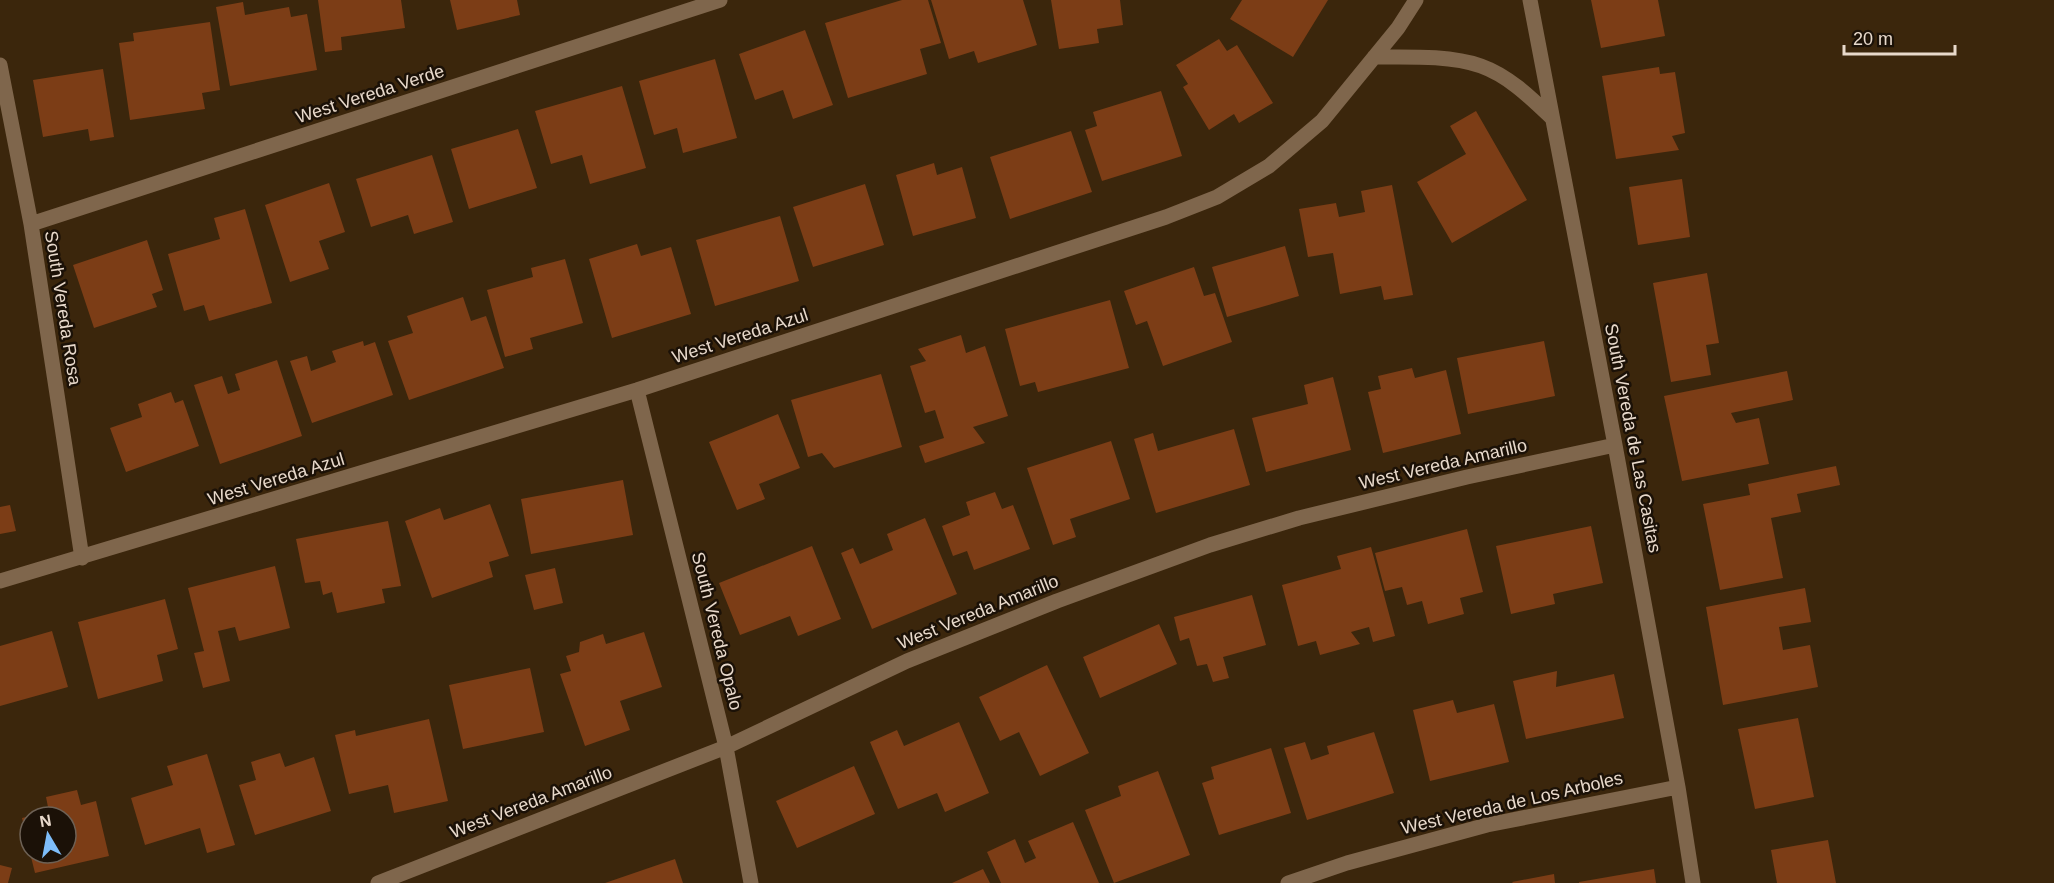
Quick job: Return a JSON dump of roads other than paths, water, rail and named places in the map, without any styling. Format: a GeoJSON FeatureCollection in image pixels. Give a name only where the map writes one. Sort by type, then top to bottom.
{"type":"FeatureCollection","features":[{"type":"Feature","properties":{"kind":"street","name":"West Vereda Verde"},"geometry":{"type":"LineString","coordinates":[[31,224],[720,0]]}},
{"type":"Feature","properties":{"kind":"street","name":"West Vereda Azul"},"geometry":{"type":"LineString","coordinates":[[0,582],[637,390],[1166,217],[1217,196],[1269,166],[1322,121],[1398,28],[1416,0]]}},
{"type":"Feature","properties":{"kind":"street","name":"South Vereda de Las Casitas"},"geometry":{"type":"LineString","coordinates":[[1530,0],[1615,445],[1678,787],[1693,883]]}},
{"type":"Feature","properties":{"kind":"street"},"geometry":{"type":"LineString","coordinates":[[1374,57],[1435,58],[1481,66],[1518,87],[1552,117]]}},
{"type":"Feature","properties":{"kind":"street","name":"South Vereda Rosa"},"geometry":{"type":"LineString","coordinates":[[0,65],[31,224],[82,558]]}},
{"type":"Feature","properties":{"kind":"street","name":"South Vereda Opalo"},"geometry":{"type":"LineString","coordinates":[[637,390],[726,747],[751,883]]}},
{"type":"Feature","properties":{"kind":"street","name":"West Vereda Amarillo"},"geometry":{"type":"LineString","coordinates":[[378,883],[726,747],[907,661],[1057,600],[1210,546],[1299,518],[1467,477],[1615,445]]}},
{"type":"Feature","properties":{"kind":"street","name":"West Vereda de Los Arboles"},"geometry":{"type":"LineString","coordinates":[[1288,883],[1347,863],[1487,825],[1678,787]]}}]}
